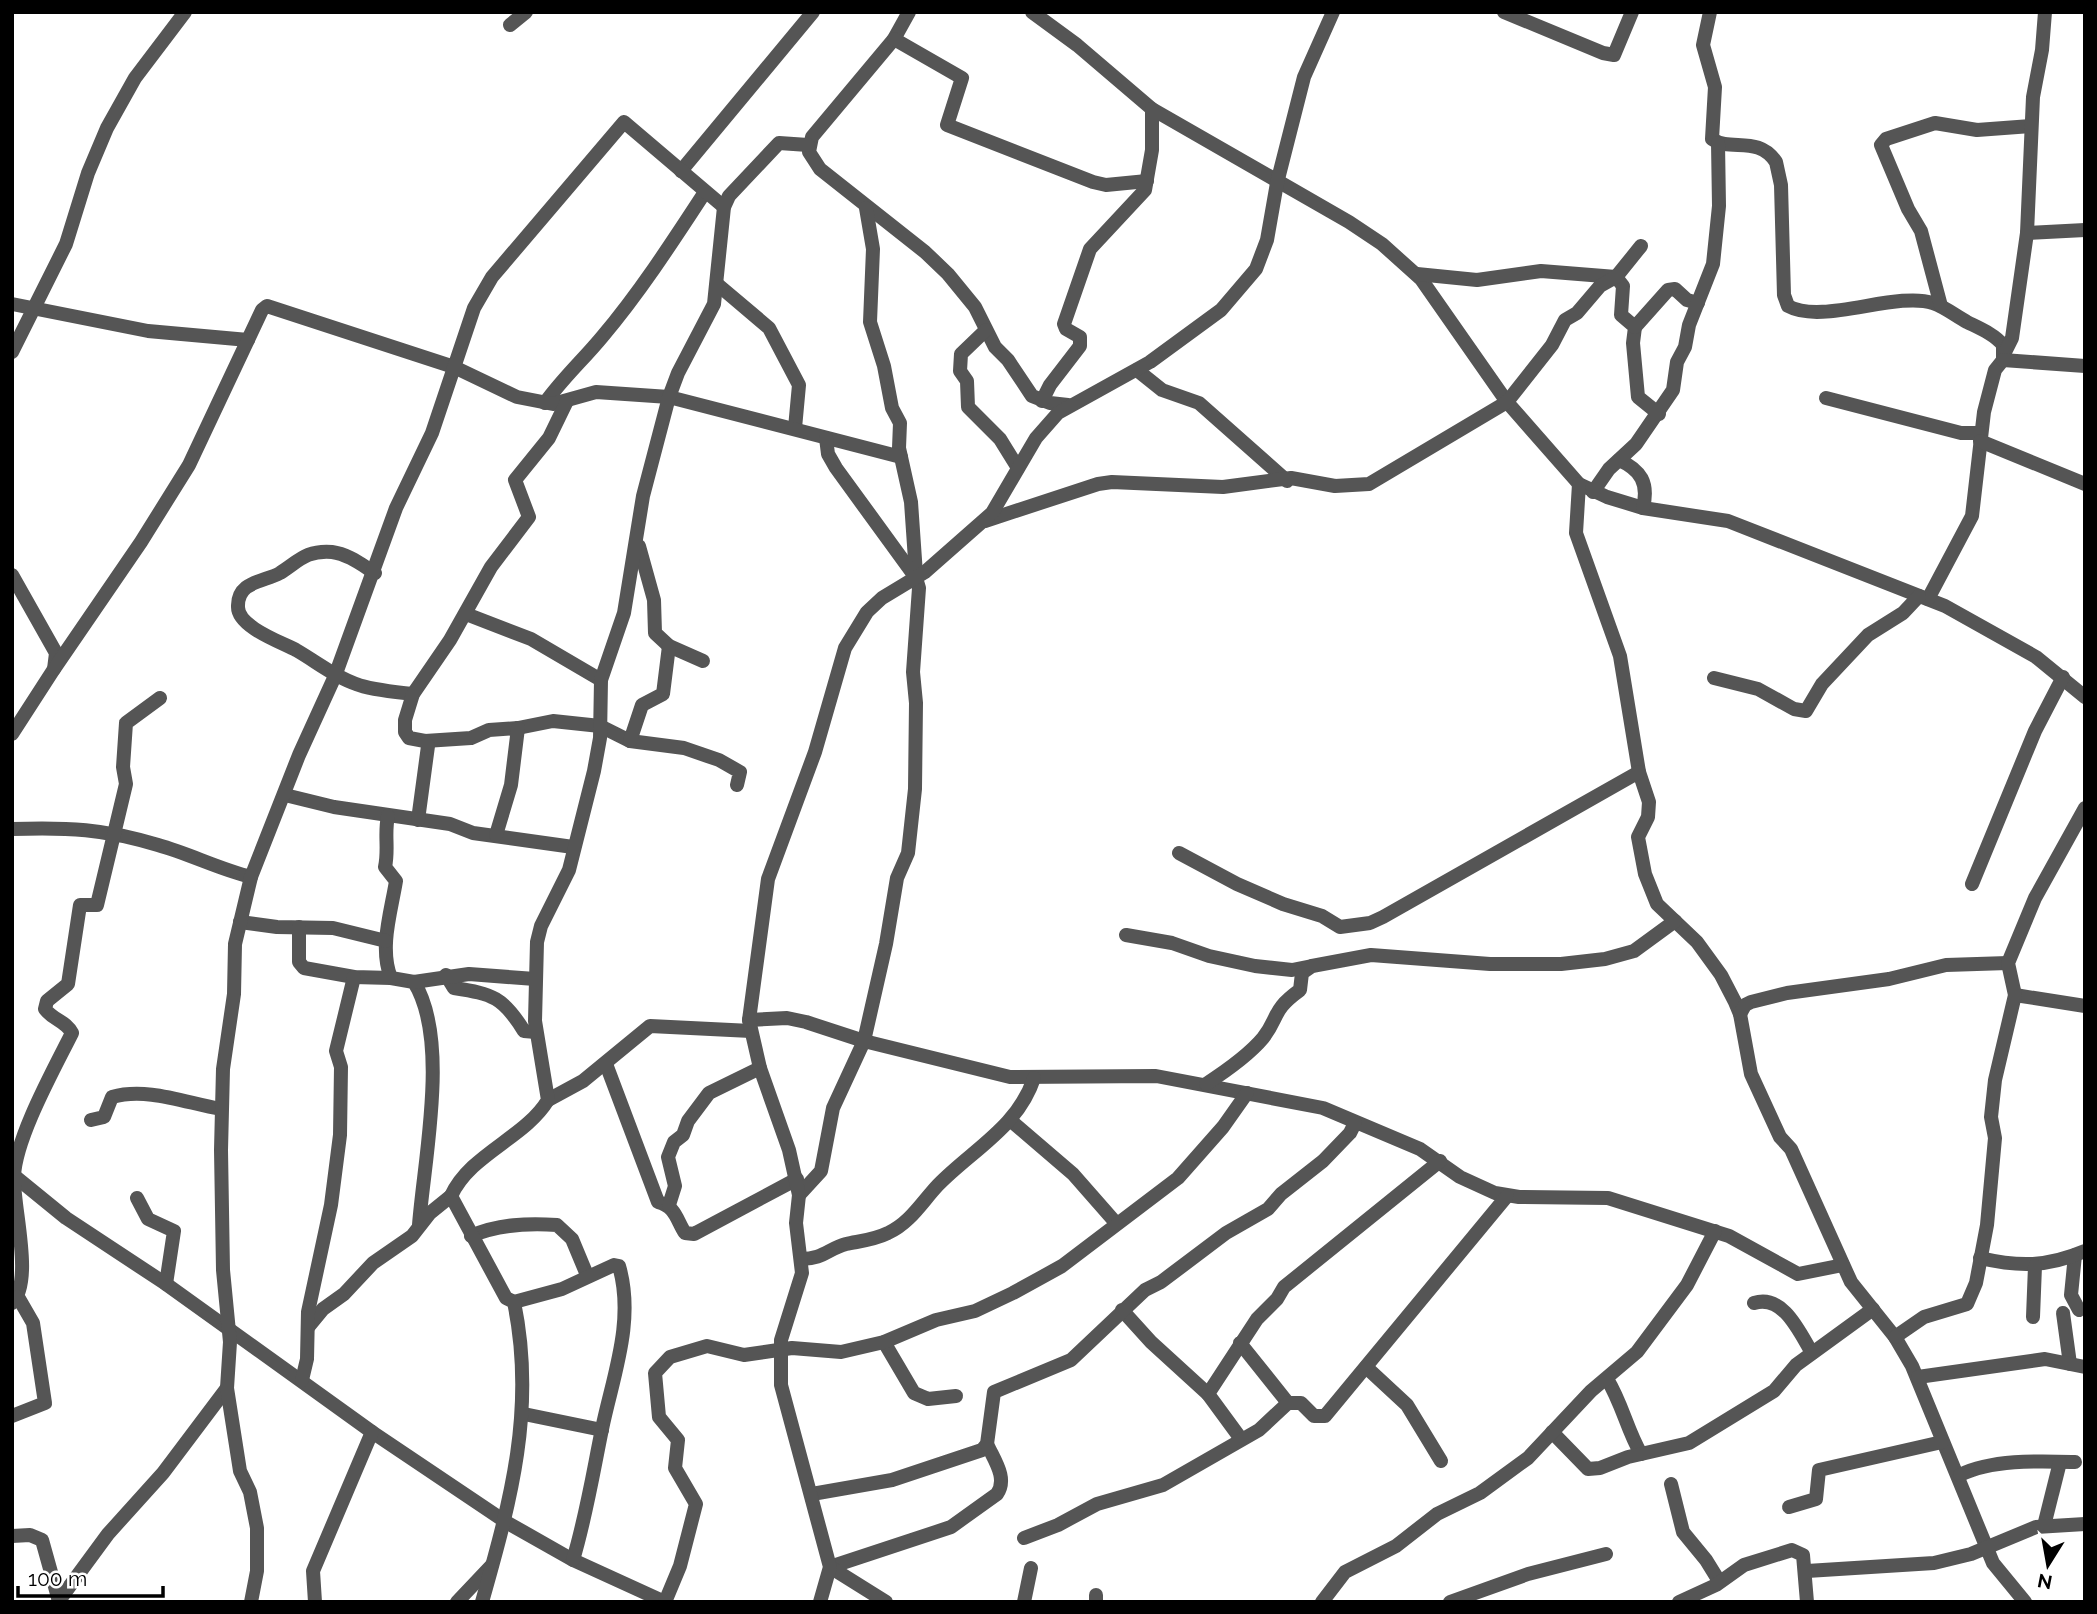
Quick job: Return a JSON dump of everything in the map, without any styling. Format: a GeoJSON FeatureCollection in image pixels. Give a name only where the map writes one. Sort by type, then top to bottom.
{"type":"FeatureCollection","features":[{"type":"Feature","properties":{"kind":"street"},"geometry":{"type":"LineString","coordinates":[[12,352],[66,244],[88,173],[107,128],[135,78],[185,12]]}},
{"type":"Feature","properties":{"kind":"street"},"geometry":{"type":"LineString","coordinates":[[510,26],[526,12]]}},
{"type":"Feature","properties":{"kind":"street"},"geometry":{"type":"LineString","coordinates":[[681,171],[813,12]]}},
{"type":"Feature","properties":{"kind":"street"},"geometry":{"type":"LineString","coordinates":[[808,145],[894,39],[909,12]]}},
{"type":"Feature","properties":{"kind":"street"},"geometry":{"type":"LineString","coordinates":[[1032,12],[1152,109],[1382,244],[1417,274],[1507,402],[1579,484],[1593,492],[1643,508],[1728,521],[1924,597],[2010,641],[2082,689]]}},
{"type":"Feature","properties":{"kind":"street"},"geometry":{"type":"LineString","coordinates":[[820,1602],[830,1567],[781,1385],[780,1350],[783,1330],[799,1285],[801,1259],[796,1223],[799,1195],[797,1179],[760,1068],[750,1026],[768,879],[815,752],[845,648],[867,612],[890,592],[916,578],[982,522],[999,504],[1036,438],[1069,405],[1137,370],[1221,310],[1256,269],[1267,240],[1277,183],[1304,77],[1334,12]]}},
{"type":"Feature","properties":{"kind":"street"},"geometry":{"type":"LineString","coordinates":[[1515,14],[1603,53],[1614,55],[1632,12]]}},
{"type":"Feature","properties":{"kind":"street"},"geometry":{"type":"LineString","coordinates":[[1710,12],[1703,45],[1715,88],[1712,139],[1718,143],[1752,145],[1776,162],[1781,185],[1784,295],[1788,306],[1801,310],[1847,309],[1919,301],[1941,306],[1999,340],[2004,356]]}},
{"type":"Feature","properties":{"kind":"street"},"geometry":{"type":"LineString","coordinates":[[1714,678],[1758,689],[1794,709],[1805,711],[1822,684],[1868,635],[1924,597],[1972,516],[1977,498],[1980,437],[1991,382],[2012,338],[2027,233],[2031,126],[2045,12]]}},
{"type":"Feature","properties":{"kind":"street"},"geometry":{"type":"LineString","coordinates":[[894,39],[962,78],[947,125],[1093,182],[1106,185],[1147,181]]}},
{"type":"Feature","properties":{"kind":"street"},"geometry":{"type":"LineString","coordinates":[[1042,401],[1050,385],[1080,346],[1080,337],[1066,329],[1065,324],[1090,249],[1138,200],[1147,181],[1152,150],[1152,109]]}},
{"type":"Feature","properties":{"kind":"street"},"geometry":{"type":"LineString","coordinates":[[251,1602],[257,1570],[257,1528],[250,1492],[240,1471],[228,1388],[221,1109],[227,1035],[234,994],[235,944],[251,877],[335,676],[375,573],[396,508],[432,433],[482,292],[624,122],[724,207]]}},
{"type":"Feature","properties":{"kind":"street"},"geometry":{"type":"LineString","coordinates":[[1941,306],[1921,231],[1908,209],[1881,145],[1886,139],[1935,123],[1977,131],[2031,126]]}},
{"type":"Feature","properties":{"kind":"street"},"geometry":{"type":"LineString","coordinates":[[548,1100],[536,1032],[536,979],[541,926],[561,890],[597,758],[601,680],[624,612],[638,542],[643,496],[669,397],[678,373],[705,326],[714,304],[724,207],[729,196],[779,143],[808,145]]}},
{"type":"Feature","properties":{"kind":"street"},"geometry":{"type":"LineString","coordinates":[[1593,492],[1636,444],[1673,390],[1677,362],[1685,347],[1689,325],[1713,264],[1719,206],[1718,143]]}},
{"type":"Feature","properties":{"kind":"street"},"geometry":{"type":"LineString","coordinates":[[808,145],[812,159],[820,169],[866,208],[907,237],[948,274],[975,307],[986,330],[1024,387],[1042,401],[1069,405]]}},
{"type":"Feature","properties":{"kind":"street"},"geometry":{"type":"LineString","coordinates":[[545,403],[558,384],[621,313],[662,259],[705,192]]}},
{"type":"Feature","properties":{"kind":"street"},"geometry":{"type":"LineString","coordinates":[[799,1195],[821,1171],[833,1108],[863,1041],[886,944],[897,878],[908,853],[915,789],[916,703],[913,671],[920,605],[911,502],[901,457],[900,423],[892,408],[884,366],[870,323],[873,248],[866,208]]}},
{"type":"Feature","properties":{"kind":"street"},"geometry":{"type":"LineString","coordinates":[[2027,233],[2085,230]]}},
{"type":"Feature","properties":{"kind":"street"},"geometry":{"type":"LineString","coordinates":[[982,522],[1098,484],[1223,487],[1287,481],[1291,478],[1355,487],[1369,484],[1507,402],[1552,345],[1565,320],[1577,313],[1600,286],[1616,277],[1641,246]]}},
{"type":"Feature","properties":{"kind":"street"},"geometry":{"type":"LineString","coordinates":[[1417,274],[1477,280],[1541,271],[1616,277],[1623,286],[1621,315],[1635,327]]}},
{"type":"Feature","properties":{"kind":"street"},"geometry":{"type":"LineString","coordinates":[[717,284],[769,328],[799,385],[795,428]]}},
{"type":"Feature","properties":{"kind":"street"},"geometry":{"type":"LineString","coordinates":[[1659,414],[1638,397],[1633,343],[1635,327],[1668,290],[1675,289],[1681,297],[1698,303]]}},
{"type":"Feature","properties":{"kind":"street"},"geometry":{"type":"LineString","coordinates":[[12,304],[148,331],[248,340]]}},
{"type":"Feature","properties":{"kind":"street"},"geometry":{"type":"LineString","coordinates":[[12,734],[141,542],[189,465],[262,310],[273,306],[454,367],[517,397],[545,403],[567,401],[596,392],[669,397],[901,457]]}},
{"type":"Feature","properties":{"kind":"street"},"geometry":{"type":"LineString","coordinates":[[986,330],[961,354],[960,371],[967,381],[968,407],[1000,439],[1018,468]]}},
{"type":"Feature","properties":{"kind":"street"},"geometry":{"type":"LineString","coordinates":[[2004,356],[2085,366]]}},
{"type":"Feature","properties":{"kind":"street"},"geometry":{"type":"LineString","coordinates":[[1137,370],[1153,386],[1199,403],[1287,481]]}},
{"type":"Feature","properties":{"kind":"street"},"geometry":{"type":"LineString","coordinates":[[1826,398],[1980,437],[2085,484]]}},
{"type":"Feature","properties":{"kind":"street"},"geometry":{"type":"LineString","coordinates":[[567,401],[549,438],[515,480],[529,509],[526,524],[491,567],[466,614],[413,694],[407,708],[405,732],[409,738],[425,741],[471,738],[489,730],[553,721],[600,726],[630,741],[684,748],[719,760],[740,772],[737,785]]}},
{"type":"Feature","properties":{"kind":"street"},"geometry":{"type":"LineString","coordinates":[[826,438],[828,454],[836,468],[916,578]]}},
{"type":"Feature","properties":{"kind":"street"},"geometry":{"type":"LineString","coordinates":[[1619,460],[1637,469],[1646,488],[1643,508]]}},
{"type":"Feature","properties":{"kind":"street"},"geometry":{"type":"LineString","coordinates":[[1579,484],[1576,533],[1620,656],[1639,772],[1650,809],[1637,837],[1645,874],[1657,904],[1697,942],[1721,975],[1740,1014],[1751,1074],[1780,1137],[1791,1149],[1851,1282],[1895,1337],[1918,1377],[1942,1442],[1960,1475],[1993,1563],[2025,1602]]}},
{"type":"Feature","properties":{"kind":"street"},"geometry":{"type":"LineString","coordinates":[[638,542],[654,600],[655,634],[669,646],[703,661]]}},
{"type":"Feature","properties":{"kind":"street"},"geometry":{"type":"LineString","coordinates":[[375,573],[341,555],[310,553],[290,563],[279,573],[255,580],[239,601],[239,615],[259,632],[295,650],[335,676],[359,686],[413,694]]}},
{"type":"Feature","properties":{"kind":"street"},"geometry":{"type":"LineString","coordinates":[[12,575],[18,596],[50,639],[55,653],[54,669]]}},
{"type":"Feature","properties":{"kind":"street"},"geometry":{"type":"LineString","coordinates":[[466,614],[531,639],[601,680]]}},
{"type":"Feature","properties":{"kind":"street"},"geometry":{"type":"LineString","coordinates":[[630,741],[642,705],[663,694],[669,646]]}},
{"type":"Feature","properties":{"kind":"street"},"geometry":{"type":"LineString","coordinates":[[1972,884],[2035,731],[2063,677]]}},
{"type":"Feature","properties":{"kind":"street"},"geometry":{"type":"LineString","coordinates":[[12,1416],[45,1403],[33,1324],[15,1300],[22,1269],[13,1175],[16,1159],[72,1033],[68,1025],[50,1017],[45,1009],[47,1000],[68,984],[80,905],[97,905],[127,784],[123,767],[126,723],[160,698]]}},
{"type":"Feature","properties":{"kind":"street"},"geometry":{"type":"LineString","coordinates":[[496,835],[511,785],[518,728]]}},
{"type":"Feature","properties":{"kind":"street"},"geometry":{"type":"LineString","coordinates":[[418,820],[428,746],[425,741]]}},
{"type":"Feature","properties":{"kind":"street"},"geometry":{"type":"LineString","coordinates":[[1179,853],[1267,898],[1322,916],[1340,927],[1355,926],[1383,917],[1639,772]]}},
{"type":"Feature","properties":{"kind":"street"},"geometry":{"type":"LineString","coordinates":[[285,794],[388,816],[573,847]]}},
{"type":"Feature","properties":{"kind":"street"},"geometry":{"type":"LineString","coordinates":[[1895,1337],[1924,1317],[1967,1304],[1976,1283],[1992,1185],[1994,1080],[2015,995],[2008,963],[2035,898],[2085,808]]}},
{"type":"Feature","properties":{"kind":"street"},"geometry":{"type":"LineString","coordinates":[[388,816],[384,837],[388,849],[385,867],[396,881],[386,941],[386,966],[391,978]]}},
{"type":"Feature","properties":{"kind":"street"},"geometry":{"type":"LineString","coordinates":[[12,830],[72,827],[113,833],[160,845],[251,877]]}},
{"type":"Feature","properties":{"kind":"street"},"geometry":{"type":"LineString","coordinates":[[1126,935],[1172,943],[1209,956],[1255,966],[1292,970],[1371,955],[1490,964],[1589,961],[1634,951],[1675,921]]}},
{"type":"Feature","properties":{"kind":"street"},"geometry":{"type":"LineString","coordinates":[[240,922],[333,928],[386,941]]}},
{"type":"Feature","properties":{"kind":"street"},"geometry":{"type":"LineString","coordinates":[[299,927],[299,962],[304,968],[354,977],[414,982],[446,975],[536,979]]}},
{"type":"Feature","properties":{"kind":"street"},"geometry":{"type":"LineString","coordinates":[[1740,1014],[1745,1004],[1787,993],[1889,979],[1946,965],[2008,963]]}},
{"type":"Feature","properties":{"kind":"street"},"geometry":{"type":"LineString","coordinates":[[1206,1084],[1233,1065],[1264,1036],[1280,1004],[1300,990],[1303,973],[1311,966]]}},
{"type":"Feature","properties":{"kind":"street"},"geometry":{"type":"LineString","coordinates":[[446,975],[454,988],[491,994],[513,1013],[524,1031],[536,1032]]}},
{"type":"Feature","properties":{"kind":"street"},"geometry":{"type":"LineString","coordinates":[[302,1380],[307,1360],[307,1331],[331,1205],[340,1135],[341,1067],[336,1051],[354,977]]}},
{"type":"Feature","properties":{"kind":"street"},"geometry":{"type":"LineString","coordinates":[[414,982],[428,1013],[432,1061],[430,1147],[423,1170],[419,1224]]}},
{"type":"Feature","properties":{"kind":"street"},"geometry":{"type":"LineString","coordinates":[[2015,995],[2085,1006]]}},
{"type":"Feature","properties":{"kind":"street"},"geometry":{"type":"LineString","coordinates":[[307,1331],[312,1319],[364,1276],[373,1263],[412,1236],[419,1224],[451,1196],[499,1144],[531,1120],[548,1100],[606,1065],[650,1026],[750,1026],[788,1018],[863,1041],[1010,1077],[1156,1076],[1323,1108],[1398,1139],[1440,1161],[1460,1177],[1507,1196],[1608,1198],[1729,1236],[1798,1274],[1843,1265]]}},
{"type":"Feature","properties":{"kind":"street"},"geometry":{"type":"LineString","coordinates":[[606,1065],[658,1202],[668,1205],[677,1214],[684,1233],[694,1234],[797,1179]]}},
{"type":"Feature","properties":{"kind":"street"},"geometry":{"type":"LineString","coordinates":[[668,1205],[675,1186],[668,1157],[674,1142],[683,1135],[688,1121],[709,1094],[760,1068]]}},
{"type":"Feature","properties":{"kind":"street"},"geometry":{"type":"LineString","coordinates":[[801,1259],[826,1256],[835,1248],[872,1239],[903,1224],[936,1187],[982,1149],[1010,1120],[1027,1097],[1034,1078]]}},
{"type":"Feature","properties":{"kind":"street"},"geometry":{"type":"LineString","coordinates":[[91,1120],[104,1117],[112,1097],[125,1093],[140,1092],[221,1109]]}},
{"type":"Feature","properties":{"kind":"street"},"geometry":{"type":"LineString","coordinates":[[13,1175],[66,1219],[166,1284],[372,1432],[506,1522],[645,1598],[665,1602],[689,1538],[696,1504],[675,1468],[678,1440],[659,1417],[655,1373],[670,1357],[707,1346],[744,1355],[780,1350],[841,1352],[884,1342],[936,1320],[975,1311],[1062,1266],[1189,1167],[1247,1093]]}},
{"type":"Feature","properties":{"kind":"street"},"geometry":{"type":"LineString","coordinates":[[1010,1120],[1073,1174],[1116,1223]]}},
{"type":"Feature","properties":{"kind":"street"},"geometry":{"type":"LineString","coordinates":[[830,1567],[951,1527],[997,1494],[1002,1487],[1001,1477],[987,1444],[994,1392],[1071,1360],[1122,1310],[1226,1233],[1268,1209],[1323,1161],[1350,1133],[1355,1123]]}},
{"type":"Feature","properties":{"kind":"street"},"geometry":{"type":"LineString","coordinates":[[1208,1394],[1257,1319],[1298,1274],[1440,1161]]}},
{"type":"Feature","properties":{"kind":"street"},"geometry":{"type":"LineString","coordinates":[[451,1196],[506,1298],[514,1302],[562,1289],[587,1275],[614,1265],[619,1266],[624,1338],[583,1527],[573,1560]]}},
{"type":"Feature","properties":{"kind":"street"},"geometry":{"type":"LineString","coordinates":[[1024,1538],[1058,1525],[1097,1504],[1163,1485],[1259,1430],[1288,1403],[1301,1403],[1314,1416],[1325,1416],[1507,1196]]}},
{"type":"Feature","properties":{"kind":"street"},"geometry":{"type":"LineString","coordinates":[[136,1198],[148,1219],[174,1231],[166,1284]]}},
{"type":"Feature","properties":{"kind":"street"},"geometry":{"type":"LineString","coordinates":[[471,1237],[484,1231],[523,1223],[557,1224],[572,1239],[587,1275]]}},
{"type":"Feature","properties":{"kind":"street"},"geometry":{"type":"LineString","coordinates":[[1322,1602],[1345,1572],[1396,1546],[1437,1514],[1480,1493],[1520,1465],[1637,1352],[1680,1295],[1715,1231]]}},
{"type":"Feature","properties":{"kind":"street"},"geometry":{"type":"LineString","coordinates":[[1980,1258],[2035,1266],[2080,1253],[2071,1295],[2079,1310]]}},
{"type":"Feature","properties":{"kind":"street"},"geometry":{"type":"LineString","coordinates":[[2033,1317],[2035,1266]]}},
{"type":"Feature","properties":{"kind":"street"},"geometry":{"type":"LineString","coordinates":[[1754,1303],[1765,1300],[1777,1304],[1795,1324],[1812,1353]]}},
{"type":"Feature","properties":{"kind":"street"},"geometry":{"type":"LineString","coordinates":[[482,1602],[506,1522],[524,1414],[522,1339],[514,1302]]}},
{"type":"Feature","properties":{"kind":"street"},"geometry":{"type":"LineString","coordinates":[[1552,1432],[1582,1466],[1588,1469],[1689,1443],[1774,1391],[1796,1365],[1873,1309]]}},
{"type":"Feature","properties":{"kind":"street"},"geometry":{"type":"LineString","coordinates":[[1122,1310],[1151,1342],[1208,1394],[1241,1439]]}},
{"type":"Feature","properties":{"kind":"street"},"geometry":{"type":"LineString","coordinates":[[2063,1313],[2080,1368]]}},
{"type":"Feature","properties":{"kind":"street"},"geometry":{"type":"LineString","coordinates":[[884,1342],[914,1394],[928,1399],[956,1396]]}},
{"type":"Feature","properties":{"kind":"street"},"geometry":{"type":"LineString","coordinates":[[1240,1343],[1288,1403]]}},
{"type":"Feature","properties":{"kind":"street"},"geometry":{"type":"LineString","coordinates":[[1918,1377],[2045,1359],[2080,1368]]}},
{"type":"Feature","properties":{"kind":"street"},"geometry":{"type":"LineString","coordinates":[[1366,1367],[1407,1405],[1441,1461]]}},
{"type":"Feature","properties":{"kind":"street"},"geometry":{"type":"LineString","coordinates":[[1608,1379],[1619,1398],[1641,1454]]}},
{"type":"Feature","properties":{"kind":"street"},"geometry":{"type":"LineString","coordinates":[[59,1601],[108,1534],[163,1473],[228,1388]]}},
{"type":"Feature","properties":{"kind":"street"},"geometry":{"type":"LineString","coordinates":[[524,1414],[602,1430]]}},
{"type":"Feature","properties":{"kind":"street"},"geometry":{"type":"LineString","coordinates":[[315,1602],[313,1571],[372,1432]]}},
{"type":"Feature","properties":{"kind":"street"},"geometry":{"type":"LineString","coordinates":[[1790,1507],[1816,1499],[1819,1470],[1942,1442]]}},
{"type":"Feature","properties":{"kind":"street"},"geometry":{"type":"LineString","coordinates":[[812,1494],[892,1480],[968,1456],[987,1444]]}},
{"type":"Feature","properties":{"kind":"street"},"geometry":{"type":"LineString","coordinates":[[2044,1526],[2060,1462]]}},
{"type":"Feature","properties":{"kind":"street"},"geometry":{"type":"LineString","coordinates":[[1960,1475],[1985,1468],[2075,1462]]}},
{"type":"Feature","properties":{"kind":"street"},"geometry":{"type":"LineString","coordinates":[[1671,1484],[1675,1512],[1683,1532],[1719,1581]]}},
{"type":"Feature","properties":{"kind":"street"},"geometry":{"type":"LineString","coordinates":[[1807,1571],[1934,1563],[2044,1526],[2085,1524]]}},
{"type":"Feature","properties":{"kind":"street"},"geometry":{"type":"LineString","coordinates":[[12,1536],[30,1535],[42,1540],[59,1601]]}},
{"type":"Feature","properties":{"kind":"street"},"geometry":{"type":"LineString","coordinates":[[1679,1602],[1744,1566],[1792,1550],[1803,1555],[1807,1571],[1807,1602]]}},
{"type":"Feature","properties":{"kind":"street"},"geometry":{"type":"LineString","coordinates":[[1450,1602],[1528,1574],[1606,1554]]}},
{"type":"Feature","properties":{"kind":"street"},"geometry":{"type":"LineString","coordinates":[[457,1602],[493,1564]]}},
{"type":"Feature","properties":{"kind":"street"},"geometry":{"type":"LineString","coordinates":[[830,1567],[887,1602]]}},
{"type":"Feature","properties":{"kind":"street"},"geometry":{"type":"LineString","coordinates":[[1024,1602],[1031,1568]]}}]}
